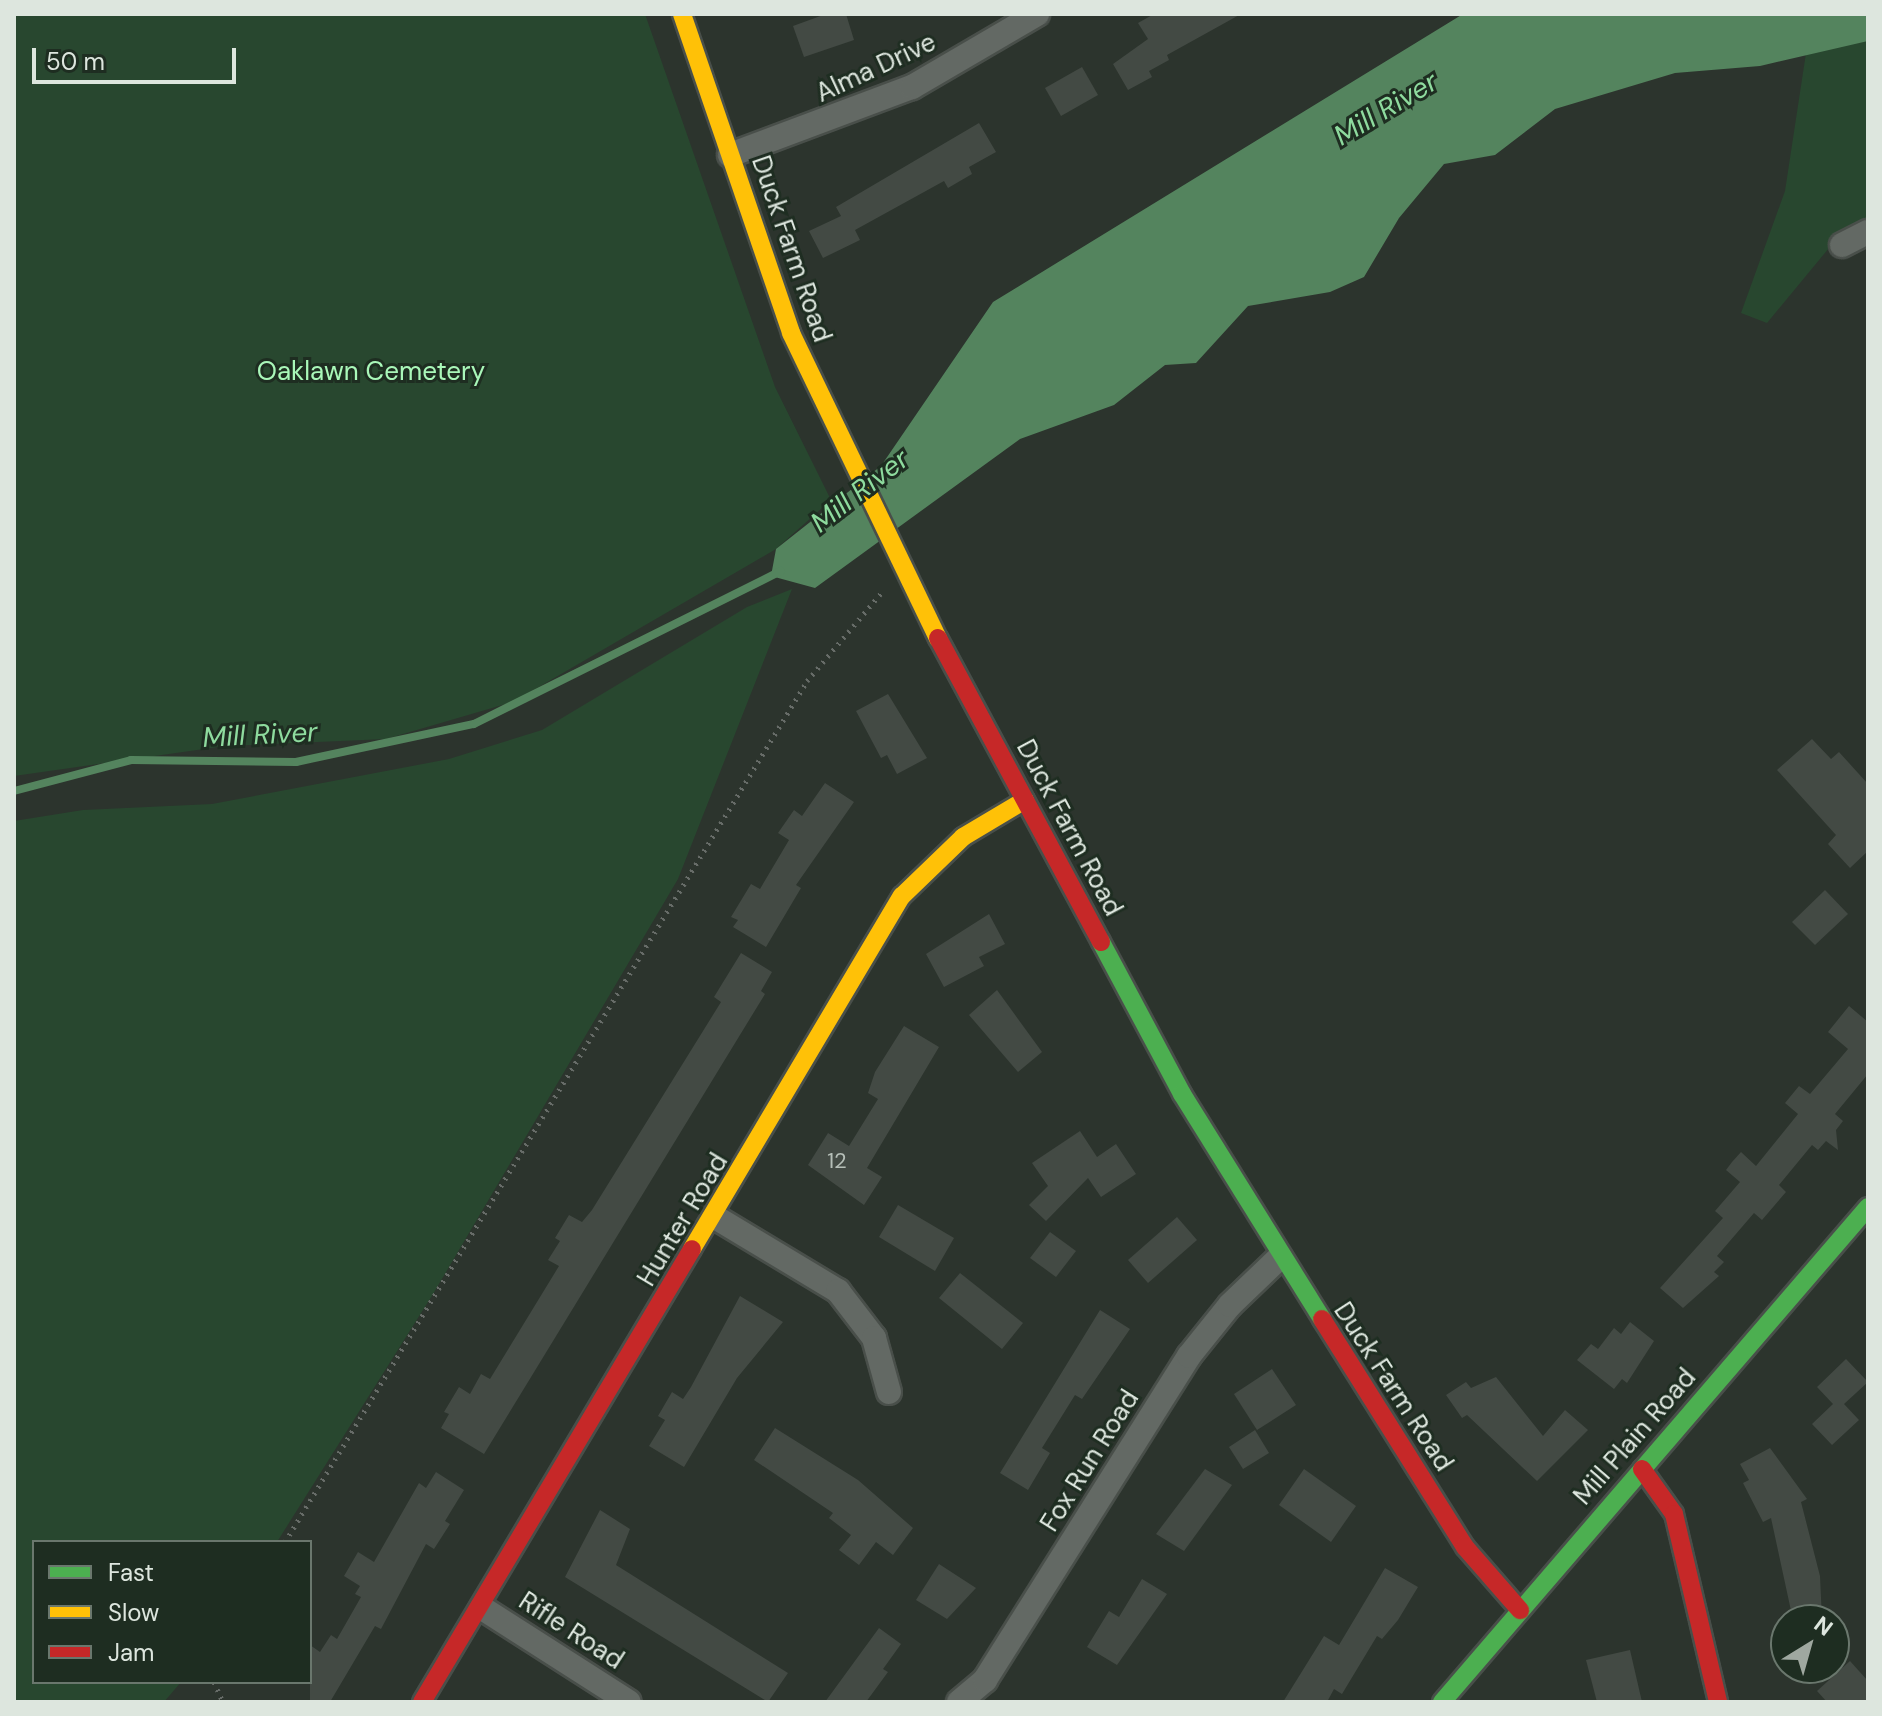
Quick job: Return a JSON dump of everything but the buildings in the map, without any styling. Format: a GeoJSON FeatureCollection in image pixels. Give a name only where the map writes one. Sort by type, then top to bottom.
{"type":"FeatureCollection","features":[{"type":"Feature","properties":{"kind":"street","name":"Duck Farm Road"},"geometry":{"type":"LineString","coordinates":[[682,14],[791,333],[903,572],[1182,1094],[1280,1257],[1465,1547],[1520,1610]]}},
{"type":"Feature","properties":{"kind":"street","name":"Alma Drive"},"geometry":{"type":"LineString","coordinates":[[730,155],[912,87],[1037,14]]}},
{"type":"Feature","properties":{"kind":"street"},"geometry":{"type":"LineString","coordinates":[[1842,245],[1868,232]]}},
{"type":"Feature","properties":{"kind":"street","name":"Hunter Road"},"geometry":{"type":"LineString","coordinates":[[422,1702],[482,1608],[715,1217],[902,896],[963,837],[1025,800]]}},
{"type":"Feature","properties":{"kind":"street","name":"Mill Plain Road"},"geometry":{"type":"LineString","coordinates":[[1442,1702],[1868,1207]]}},
{"type":"Feature","properties":{"kind":"street"},"geometry":{"type":"LineString","coordinates":[[715,1217],[838,1291],[874,1338],[889,1392]]}},
{"type":"Feature","properties":{"kind":"street","name":"Fox Run Road"},"geometry":{"type":"LineString","coordinates":[[959,1702],[985,1680],[1189,1356],[1230,1305],[1280,1257]]}},
{"type":"Feature","properties":{"kind":"street"},"geometry":{"type":"LineString","coordinates":[[1642,1469],[1674,1514],[1718,1702]]}},
{"type":"Feature","properties":{"kind":"street","name":"Rifle Road"},"geometry":{"type":"LineString","coordinates":[[482,1608],[629,1702]]}},
{"type":"Feature","properties":{"kind":"path"},"geometry":{"type":"LineString","coordinates":[[286,1540],[807,681],[887,586]]}},
{"type":"Feature","properties":{"kind":"green space","name":"Oaklawn Cemetery"},"geometry":{"type":"Polygon","coordinates":[[[14,14],[645,14],[775,387],[831,500],[776,549],[513,702],[386,739],[225,746],[14,776],[14,14]]]}},
{"type":"Feature","properties":{"kind":"green space"},"geometry":{"type":"Polygon","coordinates":[[[1868,41],[1868,216],[1829,248],[1767,323],[1741,313],[1785,191],[1806,53],[1868,41]]]}},
{"type":"Feature","properties":{"kind":"green space"},"geometry":{"type":"Polygon","coordinates":[[[792,589],[678,879],[433,1294],[278,1540],[32,1540],[32,1684],[179,1684],[164,1702],[14,1702],[14,821],[83,810],[212,804],[449,759],[542,730],[747,607],[792,589]]]}},
{"type":"Feature","properties":{"kind":"water"},"geometry":{"type":"Polygon","coordinates":[[[1463,14],[1868,14],[1868,41],[1760,66],[1675,73],[1555,109],[1495,155],[1444,164],[1399,218],[1364,277],[1330,292],[1248,306],[1196,363],[1165,365],[1114,405],[1020,439],[815,588],[771,576],[776,549],[881,466],[993,302],[1463,14]]]}},
{"type":"Feature","properties":{"kind":"waterway","name":"Mill River"},"geometry":{"type":"LineString","coordinates":[[14,791],[131,760],[296,762],[474,724],[781,571]]}},
{"type":"Feature","properties":{"kind":"traffic: fast"},"geometry":{"type":"LineString","coordinates":[[1101,942],[1182,1094],[1322,1319]]}},
{"type":"Feature","properties":{"kind":"traffic: fast"},"geometry":{"type":"LineString","coordinates":[[1442,1702],[1868,1207]]}},
{"type":"Feature","properties":{"kind":"traffic: slow"},"geometry":{"type":"LineString","coordinates":[[682,14],[791,333],[938,638]]}},
{"type":"Feature","properties":{"kind":"traffic: slow"},"geometry":{"type":"LineString","coordinates":[[692,1249],[902,896],[963,837],[1025,800]]}},
{"type":"Feature","properties":{"kind":"traffic: jam"},"geometry":{"type":"LineString","coordinates":[[938,638],[1101,942]]}},
{"type":"Feature","properties":{"kind":"traffic: jam"},"geometry":{"type":"LineString","coordinates":[[422,1702],[692,1249]]}},
{"type":"Feature","properties":{"kind":"traffic: jam"},"geometry":{"type":"LineString","coordinates":[[1322,1319],[1465,1547],[1520,1610]]}},
{"type":"Feature","properties":{"kind":"traffic: jam"},"geometry":{"type":"LineString","coordinates":[[1642,1469],[1674,1514],[1718,1702]]}}]}
